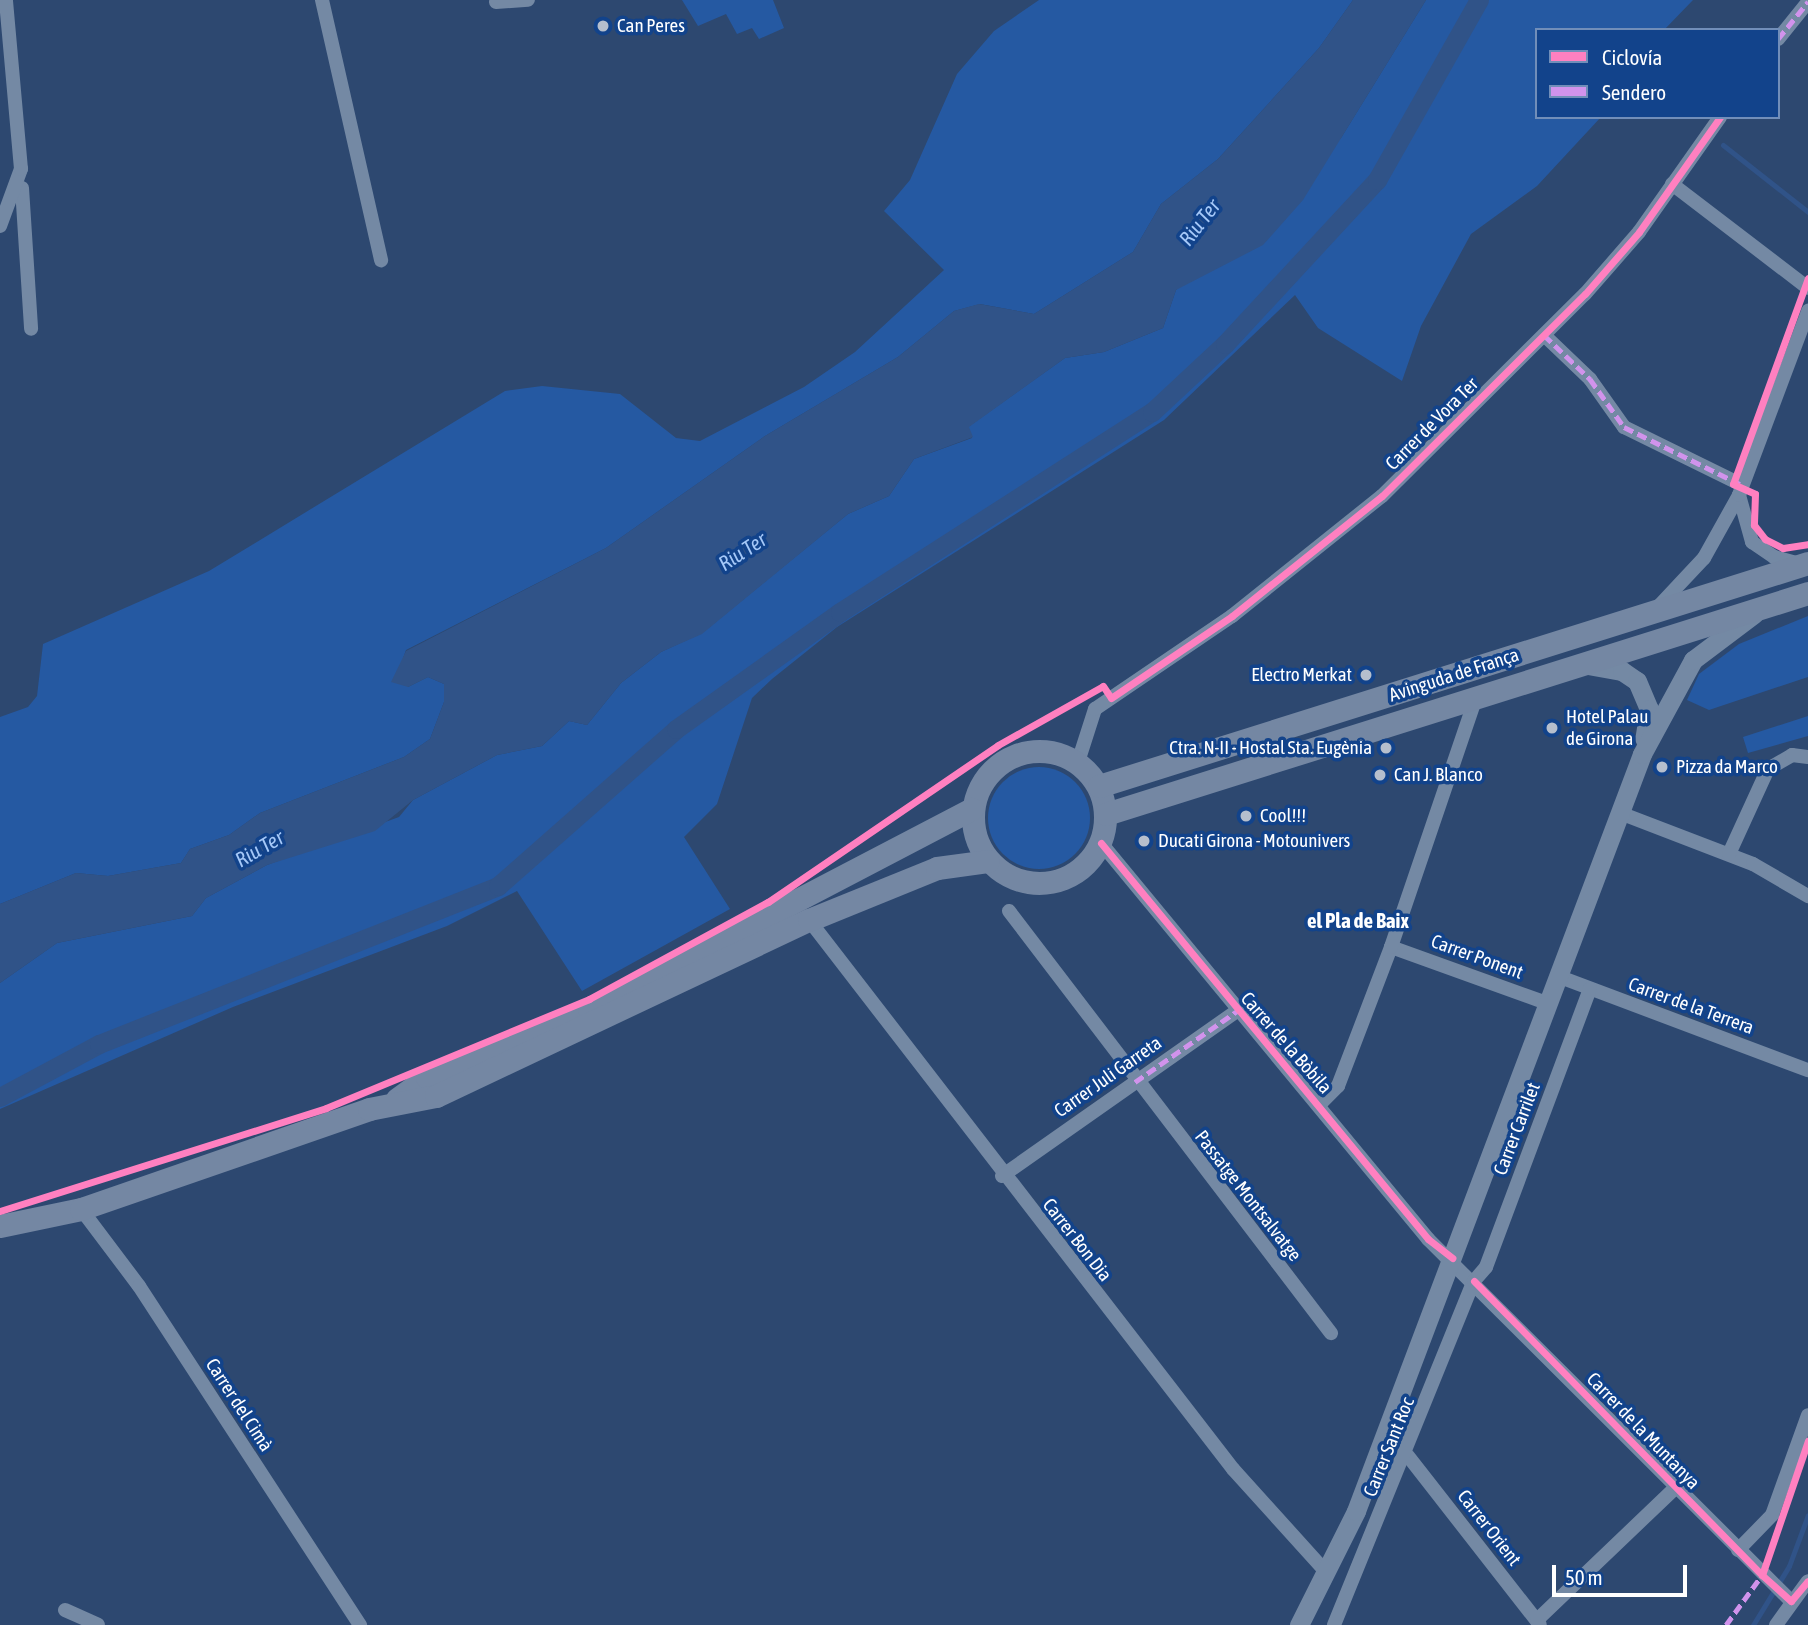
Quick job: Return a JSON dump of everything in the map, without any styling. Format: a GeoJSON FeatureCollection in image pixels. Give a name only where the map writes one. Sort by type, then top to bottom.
{"type":"FeatureCollection","features":[{"type":"Feature","properties":{"kind":"main road","name":"Avinguda de França"},"geometry":{"type":"LineString","coordinates":[[1099,786],[1806,564]]}},
{"type":"Feature","properties":{"kind":"main road","name":"Avinguda de França"},"geometry":{"type":"LineString","coordinates":[[1106,814],[1577,663],[1808,593]]}},
{"type":"Feature","properties":{"kind":"main road"},"geometry":{"type":"LineString","coordinates":[[1041,750],[1078,762],[1099,786],[1106,814],[1101,843],[1080,870],[1052,883],[1016,880],[988,860],[975,836],[972,809],[984,779],[1016,754],[1041,750]]}},
{"type":"Feature","properties":{"kind":"main road"},"geometry":{"type":"LineString","coordinates":[[391,1103],[427,1077],[589,1009],[972,809]]}},
{"type":"Feature","properties":{"kind":"main road"},"geometry":{"type":"LineString","coordinates":[[0,1226],[81,1209],[391,1103],[436,1096],[808,920],[937,868],[988,860]]}},
{"type":"Feature","properties":{"kind":"street"},"geometry":{"type":"LineString","coordinates":[[6,0],[21,169],[31,329]]}},
{"type":"Feature","properties":{"kind":"street"},"geometry":{"type":"LineString","coordinates":[[322,0],[381,260]]}},
{"type":"Feature","properties":{"kind":"street"},"geometry":{"type":"LineString","coordinates":[[496,2],[528,0]]}},
{"type":"Feature","properties":{"kind":"street"},"geometry":{"type":"LineString","coordinates":[[1780,37],[1808,2]]}},
{"type":"Feature","properties":{"kind":"street","name":"Carrer de Vora Ter"},"geometry":{"type":"LineString","coordinates":[[1078,762],[1095,709],[1232,616],[1382,496],[1544,335],[1639,232],[1719,119]]}},
{"type":"Feature","properties":{"kind":"street"},"geometry":{"type":"LineString","coordinates":[[0,226],[21,169]]}},
{"type":"Feature","properties":{"kind":"street"},"geometry":{"type":"LineString","coordinates":[[1672,184],[1808,288]]}},
{"type":"Feature","properties":{"kind":"street"},"geometry":{"type":"LineString","coordinates":[[1655,610],[1704,558],[1740,490],[1808,310]]}},
{"type":"Feature","properties":{"kind":"street"},"geometry":{"type":"LineString","coordinates":[[1544,335],[1590,379],[1624,427],[1740,490],[1752,542],[1774,557],[1806,564]]}},
{"type":"Feature","properties":{"kind":"street"},"geometry":{"type":"LineString","coordinates":[[1299,1625],[1327,1573],[1452,1258],[1643,754],[1693,660],[1764,607]]}},
{"type":"Feature","properties":{"kind":"street"},"geometry":{"type":"LineString","coordinates":[[1577,663],[1622,671],[1643,688],[1649,709],[1643,754]]}},
{"type":"Feature","properties":{"kind":"street"},"geometry":{"type":"LineString","coordinates":[[1319,1105],[1338,1086],[1391,947],[1477,695]]}},
{"type":"Feature","properties":{"kind":"street"},"geometry":{"type":"LineString","coordinates":[[1730,855],[1768,769],[1791,755],[1808,757]]}},
{"type":"Feature","properties":{"kind":"street"},"geometry":{"type":"LineString","coordinates":[[1620,813],[1730,855],[1808,896]]}},
{"type":"Feature","properties":{"kind":"street","name":"Carrer de la Bòbila"},"geometry":{"type":"LineString","coordinates":[[1101,843],[1237,1011],[1319,1105],[1428,1239],[1452,1258]]}},
{"type":"Feature","properties":{"kind":"street","name":"Passatge Montsalvatge"},"geometry":{"type":"LineString","coordinates":[[1009,911],[1135,1082],[1331,1333]]}},
{"type":"Feature","properties":{"kind":"street","name":"Carrer Bon Dia"},"geometry":{"type":"LineString","coordinates":[[808,920],[1002,1175],[1233,1469],[1327,1573]]}},
{"type":"Feature","properties":{"kind":"street","name":"Carrer Ponent"},"geometry":{"type":"LineString","coordinates":[[1391,947],[1549,1004]]}},
{"type":"Feature","properties":{"kind":"street","name":"Carrer de la Terrera"},"geometry":{"type":"LineString","coordinates":[[1560,977],[1808,1070]]}},
{"type":"Feature","properties":{"kind":"street","name":"Carrer Carrilet"},"geometry":{"type":"LineString","coordinates":[[1474,1281],[1486,1267],[1590,989]]}},
{"type":"Feature","properties":{"kind":"street","name":"Carrer Juli Garreta"},"geometry":{"type":"LineString","coordinates":[[1002,1175],[1237,1011]]}},
{"type":"Feature","properties":{"kind":"street","name":"Carrer del Cimà"},"geometry":{"type":"LineString","coordinates":[[81,1209],[139,1286],[360,1625]]}},
{"type":"Feature","properties":{"kind":"street","name":"Carrer de la Muntanya"},"geometry":{"type":"LineString","coordinates":[[1452,1258],[1791,1601]]}},
{"type":"Feature","properties":{"kind":"street","name":"Carrer Sant Roc"},"geometry":{"type":"LineString","coordinates":[[1334,1625],[1408,1456],[1474,1281]]}},
{"type":"Feature","properties":{"kind":"street"},"geometry":{"type":"LineString","coordinates":[[1738,1550],[1772,1515],[1808,1415]]}},
{"type":"Feature","properties":{"kind":"street","name":"Carrer Orient"},"geometry":{"type":"LineString","coordinates":[[1408,1456],[1539,1623]]}},
{"type":"Feature","properties":{"kind":"street"},"geometry":{"type":"LineString","coordinates":[[1539,1623],[1676,1487]]}},
{"type":"Feature","properties":{"kind":"street"},"geometry":{"type":"LineString","coordinates":[[1776,1625],[1808,1581]]}},
{"type":"Feature","properties":{"kind":"street"},"geometry":{"type":"LineString","coordinates":[[65,1610],[98,1625]]}},
{"type":"Feature","properties":{"kind":"shaded area"},"geometry":{"type":"Polygon","coordinates":[[[682,0],[773,0],[784,28],[759,39],[752,28],[737,34],[726,14],[698,26],[682,0]]]}},
{"type":"Feature","properties":{"kind":"shaded area"},"geometry":{"type":"Polygon","coordinates":[[[1039,0],[1353,0],[1319,48],[1218,159],[1161,204],[1133,252],[1034,314],[980,304],[954,311],[898,357],[765,436],[606,548],[406,650],[400,667],[408,687],[428,677],[444,684],[444,702],[430,739],[404,757],[260,813],[229,835],[190,849],[181,863],[108,876],[76,873],[0,904],[0,717],[28,707],[37,696],[43,644],[209,571],[505,391],[542,386],[620,394],[676,438],[700,441],[804,387],[855,352],[944,270],[884,211],[910,180],[957,74],[994,31],[1039,0]]]}},
{"type":"Feature","properties":{"kind":"shaded area"},"geometry":{"type":"Polygon","coordinates":[[[1426,0],[1693,0],[1666,28],[1535,28],[1535,119],[1599,119],[1537,186],[1471,234],[1421,326],[1402,381],[1318,328],[1295,295],[1164,420],[837,627],[772,679],[752,698],[717,804],[684,837],[730,909],[582,991],[517,891],[447,926],[233,1007],[0,1109],[0,983],[57,943],[192,916],[206,898],[267,865],[399,817],[413,800],[497,755],[542,746],[569,721],[587,725],[621,683],[661,652],[702,633],[848,514],[889,496],[914,459],[972,438],[968,427],[1065,358],[1104,352],[1163,328],[1176,290],[1341,138],[1426,0]]]}},
{"type":"Feature","properties":{"kind":"shaded area"},"geometry":{"type":"Polygon","coordinates":[[[1808,616],[1808,677],[1709,710],[1687,700],[1699,674],[1739,644],[1808,616]]]}},
{"type":"Feature","properties":{"kind":"shaded area"},"geometry":{"type":"Polygon","coordinates":[[[1808,716],[1808,736],[1748,753],[1743,737],[1808,716]]]}},
{"type":"Feature","properties":{"kind":"shaded area"},"geometry":{"type":"Polygon","coordinates":[[[1039,767],[1058,771],[1075,782],[1086,799],[1090,818],[1086,837],[1075,854],[1058,865],[1039,869],[1020,865],[1003,854],[992,837],[988,818],[992,799],[1003,782],[1020,771],[1039,767]]]}},
{"type":"Feature","properties":{"kind":"water","name":"Riu Ter"},"geometry":{"type":"Polygon","coordinates":[[[1353,0],[1426,0],[1303,200],[1263,245],[1176,290],[1163,328],[1104,352],[1065,358],[969,427],[973,437],[914,459],[889,496],[848,514],[702,634],[661,652],[621,683],[587,725],[569,721],[542,746],[497,755],[413,800],[375,831],[267,865],[206,898],[192,916],[57,943],[0,983],[0,904],[76,873],[108,876],[181,863],[190,849],[229,835],[260,813],[404,757],[430,739],[444,702],[444,684],[428,677],[408,687],[391,682],[406,651],[606,548],[765,436],[898,357],[954,311],[979,304],[1034,314],[1133,252],[1161,204],[1218,159],[1319,48],[1353,0]]]}},
{"type":"Feature","properties":{"kind":"waterway"},"geometry":{"type":"LineString","coordinates":[[0,1097],[99,1044],[498,886],[676,729],[840,612],[1152,412],[1225,344],[1377,180],[1479,0]]}},
{"type":"Feature","properties":{"kind":"waterway"},"geometry":{"type":"LineString","coordinates":[[1723,145],[1808,212]]}},
{"type":"Feature","properties":{"kind":"waterway"},"geometry":{"type":"LineString","coordinates":[[1753,1625],[1789,1566],[1808,1515]]}},
{"type":"Feature","properties":{"kind":"marked path"},"geometry":{"type":"LineString","coordinates":[[1780,37],[1808,2]]}},
{"type":"Feature","properties":{"kind":"marked path"},"geometry":{"type":"LineString","coordinates":[[1544,335],[1590,379],[1624,427],[1740,484]]}},
{"type":"Feature","properties":{"kind":"marked path"},"geometry":{"type":"LineString","coordinates":[[1135,1082],[1237,1011]]}},
{"type":"Feature","properties":{"kind":"marked path"},"geometry":{"type":"LineString","coordinates":[[1726,1625],[1762,1575]]}},
{"type":"Feature","properties":{"kind":"cycle path"},"geometry":{"type":"LineString","coordinates":[[0,1211],[326,1108],[589,999],[768,902],[998,745],[1103,686],[1111,698],[1232,616],[1382,496],[1585,294],[1639,232],[1719,119]]}},
{"type":"Feature","properties":{"kind":"cycle path"},"geometry":{"type":"LineString","coordinates":[[1808,278],[1733,484],[1755,494],[1754,525],[1765,539],[1783,548],[1808,544]]}},
{"type":"Feature","properties":{"kind":"cycle path"},"geometry":{"type":"LineString","coordinates":[[1101,843],[1428,1239],[1452,1258]]}},
{"type":"Feature","properties":{"kind":"cycle path"},"geometry":{"type":"LineString","coordinates":[[1474,1281],[1762,1575],[1791,1601],[1808,1581]]}},
{"type":"Feature","properties":{"kind":"cycle path"},"geometry":{"type":"LineString","coordinates":[[1762,1575],[1808,1441]]}},
{"type":"Feature","properties":{"kind":"place","name":"Can Peres"},"geometry":{"type":"Point","coordinates":[603,26]}},
{"type":"Feature","properties":{"kind":"place","name":"Electro Merkat"},"geometry":{"type":"Point","coordinates":[1366,675]}},
{"type":"Feature","properties":{"kind":"place","name":"Hotel Palau de Girona"},"geometry":{"type":"Point","coordinates":[1552,728]}},
{"type":"Feature","properties":{"kind":"place","name":"Ctra. N-II - Hostal Sta. Eugènia"},"geometry":{"type":"Point","coordinates":[1386,748]}},
{"type":"Feature","properties":{"kind":"place","name":"Pizza da Marco"},"geometry":{"type":"Point","coordinates":[1662,767]}},
{"type":"Feature","properties":{"kind":"place","name":"Can J. Blanco"},"geometry":{"type":"Point","coordinates":[1380,775]}},
{"type":"Feature","properties":{"kind":"place","name":"Cool!!!"},"geometry":{"type":"Point","coordinates":[1246,816]}},
{"type":"Feature","properties":{"kind":"place","name":"Ducati Girona - Motounivers"},"geometry":{"type":"Point","coordinates":[1144,841]}},
{"type":"Feature","properties":{"kind":"district","name":"el Pla de Baix"},"geometry":{"type":"Point","coordinates":[1358,920]}}]}
